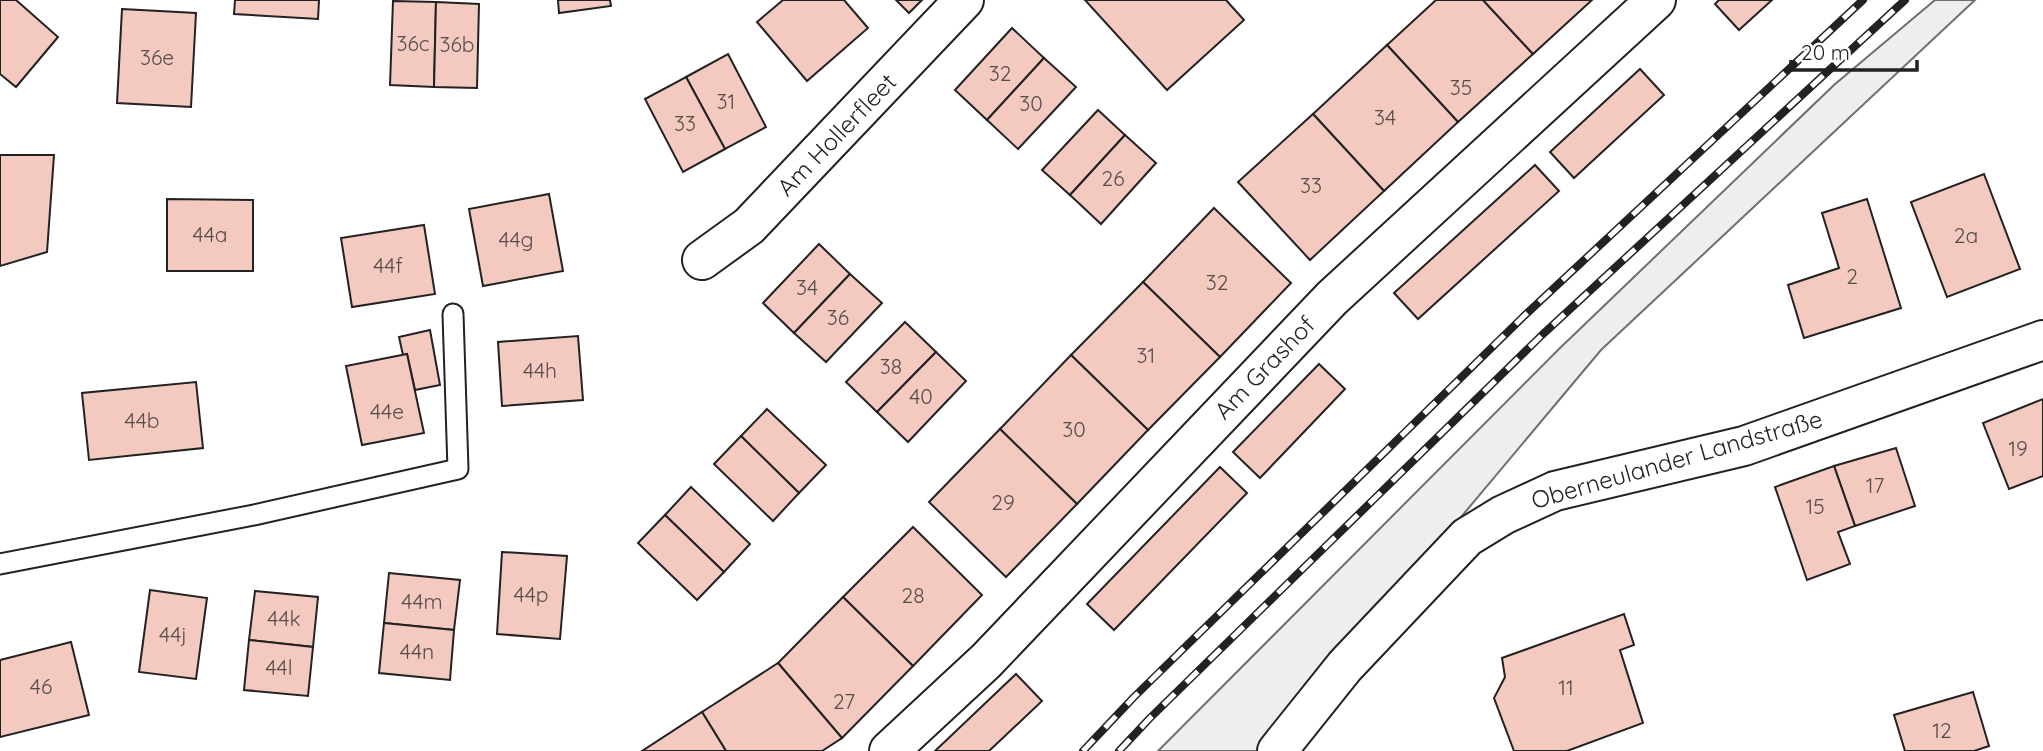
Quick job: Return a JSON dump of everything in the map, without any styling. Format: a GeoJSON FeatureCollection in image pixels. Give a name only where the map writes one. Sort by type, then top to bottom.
{"type":"FeatureCollection","features":[{"type":"Feature","properties":{"kind":"street","name":"Am Hollerfleet"},"geometry":{"type":"LineString","coordinates":[[702,260],[749,226],[964,0]]}},
{"type":"Feature","properties":{"kind":"street","name":"Am Grashof"},"geometry":{"type":"LineString","coordinates":[[889,751],[986,661],[1332,298],[1656,0]]}},
{"type":"Feature","properties":{"kind":"street","name":"Oberneulander Landstraße"},"geometry":{"type":"LineString","coordinates":[[1278,751],[1345,666],[1467,537],[1503,515],[1555,491],[1744,446],[2043,340]]}},
{"type":"Feature","properties":{"kind":"lane"},"geometry":{"type":"LineString","coordinates":[[0,564],[254,515],[458,469],[453,314]]}},
{"type":"Feature","properties":{"kind":"shaded area"},"geometry":{"type":"Polygon","coordinates":[[[1935,0],[1975,0],[1601,350],[1265,751],[1158,751],[1559,349],[1834,85],[1935,0]]]}},
{"type":"Feature","properties":{"kind":"building"},"geometry":{"type":"Polygon","coordinates":[[[0,0],[16,0],[58,37],[16,87],[0,74],[0,0]]]}},
{"type":"Feature","properties":{"kind":"building"},"geometry":{"type":"Polygon","coordinates":[[[235,0],[319,0],[318,19],[234,14],[235,0]]]}},
{"type":"Feature","properties":{"kind":"building"},"geometry":{"type":"Polygon","coordinates":[[[558,0],[610,0],[611,6],[559,13],[558,0]]]}},
{"type":"Feature","properties":{"kind":"building"},"geometry":{"type":"Polygon","coordinates":[[[783,0],[844,0],[868,28],[807,81],[757,22],[783,0]]]}},
{"type":"Feature","properties":{"kind":"building"},"geometry":{"type":"Polygon","coordinates":[[[896,0],[922,0],[909,13],[896,0]]]}},
{"type":"Feature","properties":{"kind":"building"},"geometry":{"type":"Polygon","coordinates":[[[1085,0],[1226,0],[1244,20],[1167,90],[1085,0]]]}},
{"type":"Feature","properties":{"kind":"building"},"geometry":{"type":"Polygon","coordinates":[[[1436,0],[1483,0],[1533,54],[1458,122],[1387,45],[1436,0]]]}},
{"type":"Feature","properties":{"kind":"building"},"geometry":{"type":"Polygon","coordinates":[[[1483,0],[1592,0],[1533,54],[1483,0]]]}},
{"type":"Feature","properties":{"kind":"building"},"geometry":{"type":"Polygon","coordinates":[[[1719,0],[1772,0],[1739,30],[1715,4],[1719,0]]]}},
{"type":"Feature","properties":{"kind":"building"},"geometry":{"type":"Polygon","coordinates":[[[393,1],[436,2],[434,87],[390,85],[393,1]]]}},
{"type":"Feature","properties":{"kind":"building"},"geometry":{"type":"Polygon","coordinates":[[[436,2],[479,4],[477,88],[434,87],[436,2]]]}},
{"type":"Feature","properties":{"kind":"building"},"geometry":{"type":"Polygon","coordinates":[[[122,9],[196,13],[191,107],[117,103],[122,9]]]}},
{"type":"Feature","properties":{"kind":"building"},"geometry":{"type":"Polygon","coordinates":[[[1012,28],[1044,58],[987,120],[955,90],[1012,28]]]}},
{"type":"Feature","properties":{"kind":"building"},"geometry":{"type":"Polygon","coordinates":[[[1387,45],[1458,122],[1384,191],[1313,114],[1387,45]]]}},
{"type":"Feature","properties":{"kind":"building"},"geometry":{"type":"Polygon","coordinates":[[[728,54],[766,127],[725,149],[686,77],[728,54]]]}},
{"type":"Feature","properties":{"kind":"building"},"geometry":{"type":"Polygon","coordinates":[[[1044,58],[1076,87],[1018,149],[987,120],[1044,58]]]}},
{"type":"Feature","properties":{"kind":"building"},"geometry":{"type":"Polygon","coordinates":[[[1640,69],[1664,95],[1574,178],[1550,152],[1640,69]]]}},
{"type":"Feature","properties":{"kind":"building"},"geometry":{"type":"Polygon","coordinates":[[[686,77],[725,149],[683,172],[645,99],[686,77]]]}},
{"type":"Feature","properties":{"kind":"building"},"geometry":{"type":"Polygon","coordinates":[[[1098,110],[1125,135],[1070,195],[1042,170],[1098,110]]]}},
{"type":"Feature","properties":{"kind":"building"},"geometry":{"type":"Polygon","coordinates":[[[1313,114],[1384,191],[1310,260],[1238,182],[1313,114]]]}},
{"type":"Feature","properties":{"kind":"building"},"geometry":{"type":"Polygon","coordinates":[[[1125,135],[1156,163],[1101,224],[1070,195],[1125,135]]]}},
{"type":"Feature","properties":{"kind":"building"},"geometry":{"type":"Polygon","coordinates":[[[0,155],[54,155],[47,252],[0,266],[0,155]]]}},
{"type":"Feature","properties":{"kind":"building"},"geometry":{"type":"Polygon","coordinates":[[[1535,165],[1559,191],[1418,319],[1394,293],[1535,165]]]}},
{"type":"Feature","properties":{"kind":"building"},"geometry":{"type":"Polygon","coordinates":[[[1984,174],[2020,269],[1947,297],[1911,202],[1984,174]]]}},
{"type":"Feature","properties":{"kind":"building"},"geometry":{"type":"Polygon","coordinates":[[[549,194],[563,271],[483,286],[469,209],[549,194]]]}},
{"type":"Feature","properties":{"kind":"building"},"geometry":{"type":"Polygon","coordinates":[[[167,199],[253,200],[253,271],[167,271],[167,199]]]}},
{"type":"Feature","properties":{"kind":"building"},"geometry":{"type":"Polygon","coordinates":[[[1867,199],[1901,308],[1804,338],[1788,285],[1839,268],[1822,213],[1867,199]]]}},
{"type":"Feature","properties":{"kind":"building"},"geometry":{"type":"Polygon","coordinates":[[[1214,208],[1291,283],[1220,357],[1143,282],[1214,208]]]}},
{"type":"Feature","properties":{"kind":"building"},"geometry":{"type":"Polygon","coordinates":[[[424,225],[435,294],[352,307],[341,238],[424,225]]]}},
{"type":"Feature","properties":{"kind":"building"},"geometry":{"type":"Polygon","coordinates":[[[819,244],[850,274],[794,333],[763,303],[819,244]]]}},
{"type":"Feature","properties":{"kind":"building"},"geometry":{"type":"Polygon","coordinates":[[[850,274],[882,303],[826,362],[794,333],[850,274]]]}},
{"type":"Feature","properties":{"kind":"building"},"geometry":{"type":"Polygon","coordinates":[[[1143,282],[1220,357],[1148,430],[1071,355],[1143,282]]]}},
{"type":"Feature","properties":{"kind":"building"},"geometry":{"type":"Polygon","coordinates":[[[905,322],[936,352],[877,412],[846,382],[905,322]]]}},
{"type":"Feature","properties":{"kind":"building"},"geometry":{"type":"Polygon","coordinates":[[[430,330],[440,385],[415,390],[407,354],[403,355],[399,337],[430,330]]]}},
{"type":"Feature","properties":{"kind":"building"},"geometry":{"type":"Polygon","coordinates":[[[578,336],[583,400],[502,406],[498,342],[578,336]]]}},
{"type":"Feature","properties":{"kind":"building"},"geometry":{"type":"Polygon","coordinates":[[[936,352],[966,381],[908,442],[877,412],[936,352]]]}},
{"type":"Feature","properties":{"kind":"building"},"geometry":{"type":"Polygon","coordinates":[[[407,354],[424,433],[362,445],[346,366],[407,354]]]}},
{"type":"Feature","properties":{"kind":"building"},"geometry":{"type":"Polygon","coordinates":[[[1071,355],[1148,430],[1077,504],[1000,429],[1071,355]]]}},
{"type":"Feature","properties":{"kind":"building"},"geometry":{"type":"Polygon","coordinates":[[[1319,364],[1345,389],[1260,478],[1233,452],[1319,364]]]}},
{"type":"Feature","properties":{"kind":"building"},"geometry":{"type":"Polygon","coordinates":[[[196,382],[203,448],[89,460],[82,393],[196,382]]]}},
{"type":"Feature","properties":{"kind":"building"},"geometry":{"type":"Polygon","coordinates":[[[2043,399],[2043,476],[2009,489],[1983,423],[2043,399]]]}},
{"type":"Feature","properties":{"kind":"building"},"geometry":{"type":"Polygon","coordinates":[[[767,409],[826,465],[799,493],[741,436],[767,409]]]}},
{"type":"Feature","properties":{"kind":"building"},"geometry":{"type":"Polygon","coordinates":[[[1000,429],[1077,504],[1006,577],[929,502],[1000,429]]]}},
{"type":"Feature","properties":{"kind":"building"},"geometry":{"type":"Polygon","coordinates":[[[741,436],[799,493],[773,521],[714,464],[741,436]]]}},
{"type":"Feature","properties":{"kind":"building"},"geometry":{"type":"Polygon","coordinates":[[[1896,448],[1915,506],[1855,526],[1834,466],[1896,448]]]}},
{"type":"Feature","properties":{"kind":"building"},"geometry":{"type":"Polygon","coordinates":[[[1834,466],[1855,526],[1838,532],[1850,564],[1807,580],[1775,487],[1834,466]]]}},
{"type":"Feature","properties":{"kind":"building"},"geometry":{"type":"Polygon","coordinates":[[[1220,467],[1247,493],[1114,630],[1087,604],[1220,467]]]}},
{"type":"Feature","properties":{"kind":"building"},"geometry":{"type":"Polygon","coordinates":[[[691,487],[750,544],[724,572],[665,515],[691,487]]]}},
{"type":"Feature","properties":{"kind":"building"},"geometry":{"type":"Polygon","coordinates":[[[665,515],[724,572],[697,600],[638,543],[665,515]]]}},
{"type":"Feature","properties":{"kind":"building"},"geometry":{"type":"Polygon","coordinates":[[[913,527],[982,595],[913,666],[843,597],[913,527]]]}},
{"type":"Feature","properties":{"kind":"building"},"geometry":{"type":"Polygon","coordinates":[[[502,552],[567,556],[560,639],[497,634],[502,552]]]}},
{"type":"Feature","properties":{"kind":"building"},"geometry":{"type":"Polygon","coordinates":[[[389,573],[460,580],[454,630],[384,623],[389,573]]]}},
{"type":"Feature","properties":{"kind":"building"},"geometry":{"type":"Polygon","coordinates":[[[150,590],[207,598],[196,679],[139,672],[150,590]]]}},
{"type":"Feature","properties":{"kind":"building"},"geometry":{"type":"Polygon","coordinates":[[[255,591],[318,597],[313,647],[249,640],[255,591]]]}},
{"type":"Feature","properties":{"kind":"building"},"geometry":{"type":"Polygon","coordinates":[[[843,597],[913,666],[842,738],[778,663],[843,597]]]}},
{"type":"Feature","properties":{"kind":"building"},"geometry":{"type":"Polygon","coordinates":[[[1624,614],[1634,645],[1620,650],[1643,723],[1567,751],[1514,751],[1494,698],[1505,677],[1502,658],[1624,614]]]}},
{"type":"Feature","properties":{"kind":"building"},"geometry":{"type":"Polygon","coordinates":[[[384,623],[454,630],[450,680],[379,673],[384,623]]]}},
{"type":"Feature","properties":{"kind":"building"},"geometry":{"type":"Polygon","coordinates":[[[249,640],[313,647],[308,696],[244,690],[249,640]]]}},
{"type":"Feature","properties":{"kind":"building"},"geometry":{"type":"Polygon","coordinates":[[[71,642],[89,715],[0,737],[0,660],[71,642]]]}},
{"type":"Feature","properties":{"kind":"building"},"geometry":{"type":"Polygon","coordinates":[[[778,663],[842,738],[822,751],[726,751],[702,712],[778,663]]]}},
{"type":"Feature","properties":{"kind":"building"},"geometry":{"type":"Polygon","coordinates":[[[1016,674],[1042,701],[989,751],[935,751],[1016,674]]]}},
{"type":"Feature","properties":{"kind":"building"},"geometry":{"type":"Polygon","coordinates":[[[1973,692],[1989,746],[1974,751],[1905,751],[1894,715],[1973,692]]]}},
{"type":"Feature","properties":{"kind":"building"},"geometry":{"type":"Polygon","coordinates":[[[702,712],[726,751],[642,751],[702,712]]]}},
{"type":"Feature","properties":{"kind":"railway"},"geometry":{"type":"LineString","coordinates":[[1083,751],[1134,697],[1524,316],[1863,0]]}},
{"type":"Feature","properties":{"kind":"railway"},"geometry":{"type":"LineString","coordinates":[[1119,751],[1542,335],[1905,0]]}}]}
